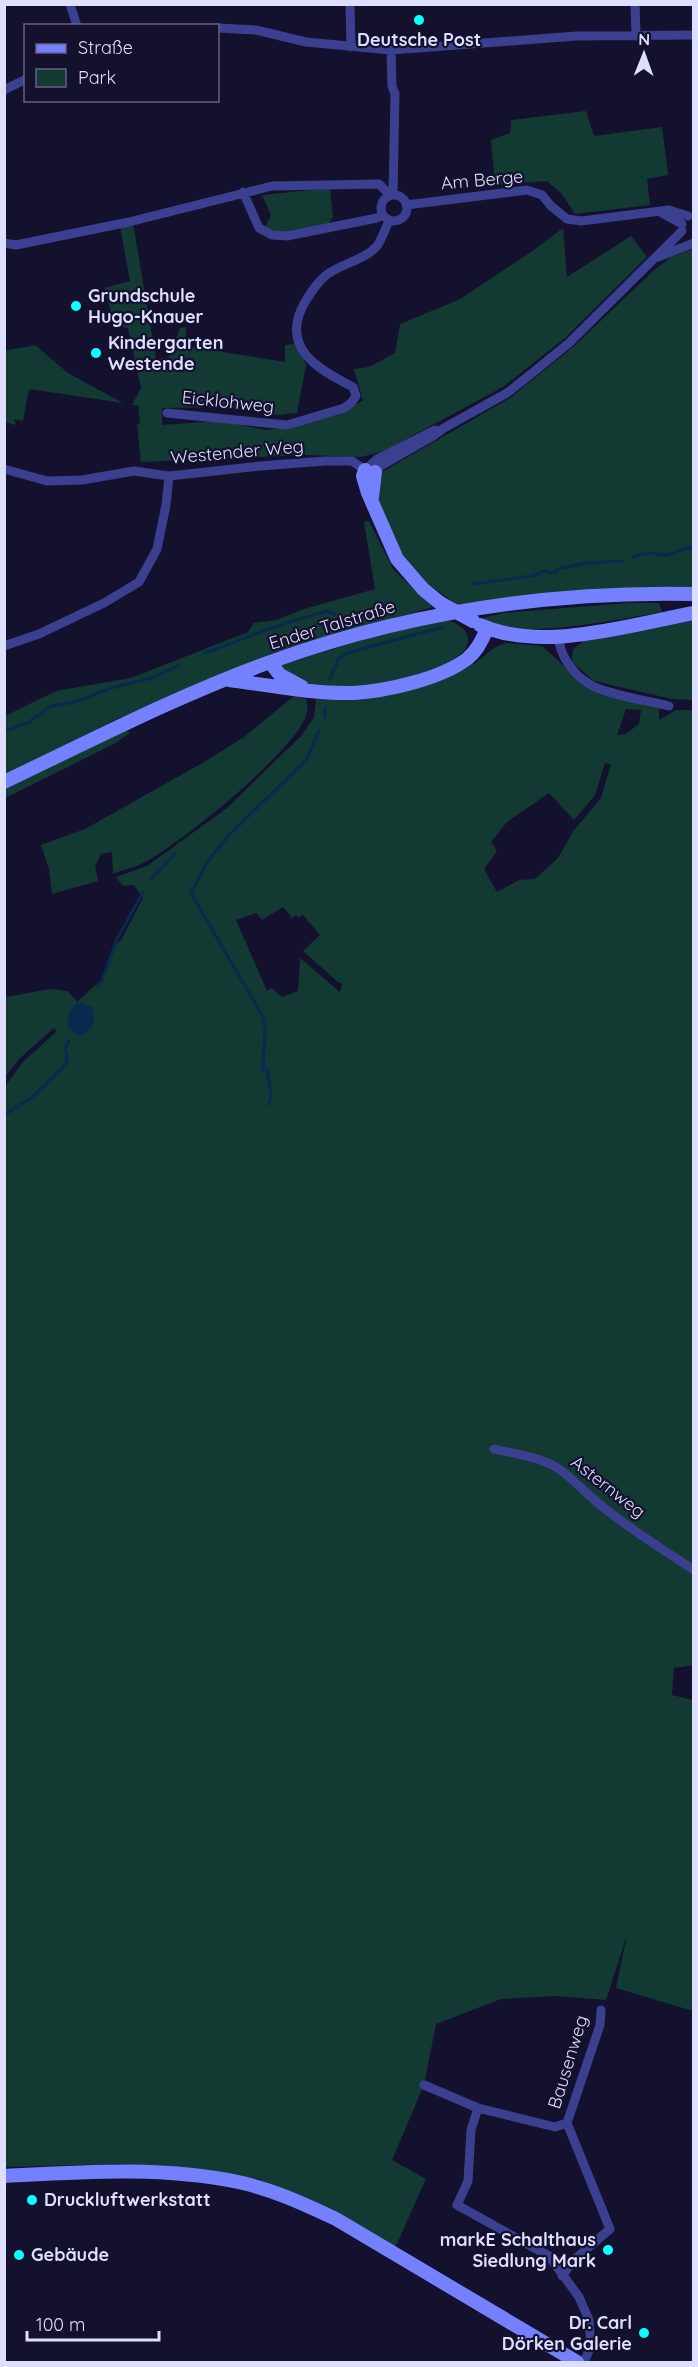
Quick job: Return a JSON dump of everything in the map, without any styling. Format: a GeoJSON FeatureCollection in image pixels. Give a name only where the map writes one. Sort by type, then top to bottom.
{"type":"FeatureCollection","features":[{"type":"Feature","properties":{"kind":"main road"},"geometry":{"type":"LineString","coordinates":[[370,471],[364,483],[397,559],[423,589],[440,603],[487,628],[522,636],[558,636],[693,613]]}},
{"type":"Feature","properties":{"kind":"main road","name":"Ender Talstraße"},"geometry":{"type":"LineString","coordinates":[[4,782],[124,724],[227,679],[270,662],[397,623],[542,599],[616,594],[693,594]]}},
{"type":"Feature","properties":{"kind":"main road"},"geometry":{"type":"LineString","coordinates":[[227,679],[309,691],[354,693],[393,687],[438,674],[468,658],[482,642],[487,628]]}},
{"type":"Feature","properties":{"kind":"main road"},"geometry":{"type":"LineString","coordinates":[[270,662],[280,675],[309,691]]}},
{"type":"Feature","properties":{"kind":"main road"},"geometry":{"type":"LineString","coordinates":[[4,2176],[180,2174],[237,2182],[294,2199],[336,2219],[577,2362]]}},
{"type":"Feature","properties":{"kind":"street"},"geometry":{"type":"LineString","coordinates":[[70,4],[76,24]]}},
{"type":"Feature","properties":{"kind":"street"},"geometry":{"type":"LineString","coordinates":[[350,4],[351,47]]}},
{"type":"Feature","properties":{"kind":"street"},"geometry":{"type":"LineString","coordinates":[[635,4],[636,36]]}},
{"type":"Feature","properties":{"kind":"street"},"geometry":{"type":"LineString","coordinates":[[219,28],[256,30],[306,42],[391,50],[577,36],[693,35]]}},
{"type":"Feature","properties":{"kind":"street"},"geometry":{"type":"LineString","coordinates":[[386,218],[382,202],[391,195],[395,94],[392,86],[391,50]]}},
{"type":"Feature","properties":{"kind":"street"},"geometry":{"type":"LineString","coordinates":[[4,90],[24,80]]}},
{"type":"Feature","properties":{"kind":"street"},"geometry":{"type":"LineString","coordinates":[[4,243],[15,245],[121,223],[243,192],[272,186],[379,184],[391,195],[403,199],[406,205],[403,218],[394,222],[386,218],[376,218],[279,236],[259,228],[243,192]]}},
{"type":"Feature","properties":{"kind":"street","name":"Am Berge"},"geometry":{"type":"LineString","coordinates":[[406,205],[527,190],[542,195],[550,206],[567,219],[581,221],[657,210],[687,222],[687,239],[693,242]]}},
{"type":"Feature","properties":{"kind":"street","name":"Eicklohweg"},"geometry":{"type":"LineString","coordinates":[[167,413],[287,425],[344,408],[351,403],[356,396],[353,387],[326,374],[303,353],[297,328],[298,313],[310,293],[325,276],[378,245],[386,218]]}},
{"type":"Feature","properties":{"kind":"street"},"geometry":{"type":"LineString","coordinates":[[370,471],[369,464],[429,432],[444,428],[507,393],[539,368],[569,343],[656,257],[687,222]]}},
{"type":"Feature","properties":{"kind":"street"},"geometry":{"type":"LineString","coordinates":[[656,257],[693,242]]}},
{"type":"Feature","properties":{"kind":"street","name":"Westender Weg"},"geometry":{"type":"LineString","coordinates":[[4,469],[47,481],[82,480],[134,471],[169,476],[325,461],[352,461],[370,471]]}},
{"type":"Feature","properties":{"kind":"street"},"geometry":{"type":"LineString","coordinates":[[4,646],[39,634],[104,603],[139,582],[157,549],[169,476]]}},
{"type":"Feature","properties":{"kind":"street"},"geometry":{"type":"LineString","coordinates":[[558,636],[559,650],[567,664],[591,686],[669,706]]}},
{"type":"Feature","properties":{"kind":"street","name":"Asternweg"},"geometry":{"type":"LineString","coordinates":[[494,1449],[543,1461],[553,1466],[575,1480],[591,1497],[650,1541],[693,1570]]}},
{"type":"Feature","properties":{"kind":"street","name":"Bausenweg"},"geometry":{"type":"LineString","coordinates":[[567,2123],[600,2025],[601,2010]]}},
{"type":"Feature","properties":{"kind":"street"},"geometry":{"type":"LineString","coordinates":[[424,2085],[478,2108],[555,2127],[567,2123],[610,2229],[575,2259],[562,2276]]}},
{"type":"Feature","properties":{"kind":"street"},"geometry":{"type":"LineString","coordinates":[[478,2108],[471,2130],[468,2181],[457,2205],[549,2256],[579,2297],[589,2320],[591,2346],[584,2362]]}},
{"type":"Feature","properties":{"kind":"green space"},"geometry":{"type":"Polygon","coordinates":[[[586,111],[594,136],[662,127],[668,175],[647,179],[650,205],[575,214],[562,194],[547,181],[495,185],[491,140],[510,133],[511,120],[586,111]]]}},
{"type":"Feature","properties":{"kind":"green space"},"geometry":{"type":"Polygon","coordinates":[[[330,188],[333,216],[328,225],[279,233],[265,228],[271,215],[262,195],[330,188]]]}},
{"type":"Feature","properties":{"kind":"green space"},"geometry":{"type":"Polygon","coordinates":[[[133,223],[156,359],[169,357],[180,328],[186,327],[186,346],[285,362],[285,345],[296,344],[306,365],[297,413],[278,415],[222,407],[162,408],[162,425],[216,421],[267,430],[301,425],[363,401],[354,369],[369,367],[395,353],[400,324],[460,299],[563,228],[567,277],[631,236],[647,257],[565,338],[503,387],[384,451],[361,457],[306,455],[141,462],[137,424],[140,423],[138,405],[132,405],[141,388],[128,328],[115,326],[104,288],[130,281],[120,226],[133,223]]]}},
{"type":"Feature","properties":{"kind":"green space"},"geometry":{"type":"Polygon","coordinates":[[[693,249],[693,591],[502,599],[458,605],[428,584],[405,560],[377,499],[380,473],[510,398],[573,347],[652,272],[671,257],[693,249]]]}},
{"type":"Feature","properties":{"kind":"green space"},"geometry":{"type":"Polygon","coordinates":[[[35,345],[68,373],[123,403],[29,389],[23,421],[14,419],[16,425],[5,422],[4,351],[35,345]]]}},
{"type":"Feature","properties":{"kind":"green space"},"geometry":{"type":"Polygon","coordinates":[[[369,521],[393,569],[433,607],[273,653],[119,718],[5,774],[5,716],[56,691],[131,678],[248,632],[254,623],[276,620],[304,609],[375,589],[364,522],[369,521]]]}},
{"type":"Feature","properties":{"kind":"green space"},"geometry":{"type":"Polygon","coordinates":[[[628,603],[659,603],[662,612],[569,627],[542,629],[497,625],[483,618],[503,613],[628,603]]]}},
{"type":"Feature","properties":{"kind":"green space"},"geometry":{"type":"Polygon","coordinates":[[[448,619],[466,633],[467,644],[460,655],[445,664],[407,677],[360,687],[328,687],[301,681],[277,666],[399,629],[448,619]]]}},
{"type":"Feature","properties":{"kind":"green space"},"geometry":{"type":"Polygon","coordinates":[[[693,621],[693,700],[672,699],[594,681],[572,662],[575,647],[585,640],[693,621]]]}},
{"type":"Feature","properties":{"kind":"green space"},"geometry":{"type":"Polygon","coordinates":[[[506,643],[542,646],[589,689],[659,708],[659,720],[676,710],[693,710],[694,1665],[674,1668],[672,1695],[693,1700],[693,2011],[616,1988],[627,1935],[606,2000],[555,1996],[501,1999],[436,2024],[424,2085],[392,2160],[426,2179],[395,2248],[305,2197],[255,2178],[181,2168],[119,2164],[5,2167],[4,1088],[23,1062],[57,1031],[54,1028],[20,1058],[5,1077],[5,997],[51,989],[68,991],[77,1002],[103,978],[112,949],[121,940],[143,898],[134,885],[123,886],[116,877],[147,866],[227,808],[302,735],[314,717],[316,699],[376,696],[416,688],[436,682],[472,665],[492,649],[506,643]],[[626,709],[617,735],[626,734],[639,724],[641,710],[626,709]],[[605,763],[595,795],[574,820],[549,793],[507,822],[491,842],[497,851],[484,869],[497,892],[519,880],[535,879],[558,858],[574,830],[601,798],[611,764],[605,763]],[[283,907],[262,920],[256,913],[236,920],[267,991],[272,988],[282,997],[298,991],[300,958],[340,992],[342,984],[303,951],[320,935],[303,915],[298,918],[296,915],[292,918],[283,907]]]}},
{"type":"Feature","properties":{"kind":"green space"},"geometry":{"type":"Polygon","coordinates":[[[294,696],[306,699],[307,704],[307,713],[299,729],[282,750],[235,795],[182,837],[139,865],[113,874],[112,852],[101,854],[95,866],[98,881],[52,894],[49,869],[41,845],[85,829],[204,762],[244,737],[294,696]]]}},
{"type":"Feature","properties":{"kind":"green space"},"geometry":{"type":"Polygon","coordinates":[[[126,730],[130,733],[114,744],[5,798],[5,788],[126,730]]]}},
{"type":"Feature","properties":{"kind":"water"},"geometry":{"type":"Polygon","coordinates":[[[77,1002],[92,1007],[93,1012],[92,1026],[82,1035],[74,1033],[67,1025],[69,1013],[77,1002]]]}},
{"type":"Feature","properties":{"kind":"waterway"},"geometry":{"type":"LineString","coordinates":[[633,557],[645,553],[667,555],[694,546]]}},
{"type":"Feature","properties":{"kind":"waterway"},"geometry":{"type":"LineString","coordinates":[[473,584],[532,576],[544,571],[554,573],[557,569],[587,563],[623,561]]}},
{"type":"Feature","properties":{"kind":"waterway"},"geometry":{"type":"LineString","coordinates":[[205,653],[274,627],[327,611],[334,614]]}},
{"type":"Feature","properties":{"kind":"waterway"},"geometry":{"type":"LineString","coordinates":[[330,679],[339,658],[347,653],[443,627]]}},
{"type":"Feature","properties":{"kind":"waterway"},"geometry":{"type":"LineString","coordinates":[[4,732],[29,722],[51,706],[75,702],[111,688],[155,677],[179,665]]}},
{"type":"Feature","properties":{"kind":"waterway"},"geometry":{"type":"LineString","coordinates":[[325,708],[325,717]]}},
{"type":"Feature","properties":{"kind":"waterway"},"geometry":{"type":"LineString","coordinates":[[269,1104],[271,1095],[268,1070],[263,1070],[265,1027],[263,1017],[191,893],[208,861],[228,836],[307,759],[319,731]]}},
{"type":"Feature","properties":{"kind":"waterway"},"geometry":{"type":"LineString","coordinates":[[151,879],[175,854]]}},
{"type":"Feature","properties":{"kind":"waterway"},"geometry":{"type":"LineString","coordinates":[[98,987],[117,939],[143,892]]}},
{"type":"Feature","properties":{"kind":"waterway"},"geometry":{"type":"LineString","coordinates":[[4,1115],[31,1098],[66,1064],[65,1049],[69,1041]]}},
{"type":"Feature","properties":{"kind":"place","name":"Deutsche Post"},"geometry":{"type":"Point","coordinates":[419,20]}},
{"type":"Feature","properties":{"kind":"place","name":"Grundschule Hugo-Knauer"},"geometry":{"type":"Point","coordinates":[76,306]}},
{"type":"Feature","properties":{"kind":"place","name":"Kindergarten Westende"},"geometry":{"type":"Point","coordinates":[96,353]}},
{"type":"Feature","properties":{"kind":"place","name":"Druckluftwerkstatt"},"geometry":{"type":"Point","coordinates":[32,2200]}},
{"type":"Feature","properties":{"kind":"place","name":"markE Schalthaus Siedlung Mark"},"geometry":{"type":"Point","coordinates":[608,2250]}},
{"type":"Feature","properties":{"kind":"place","name":"Gebäude"},"geometry":{"type":"Point","coordinates":[19,2255]}},
{"type":"Feature","properties":{"kind":"place","name":"Dr. Carl Dörken Galerie"},"geometry":{"type":"Point","coordinates":[644,2333]}}]}
